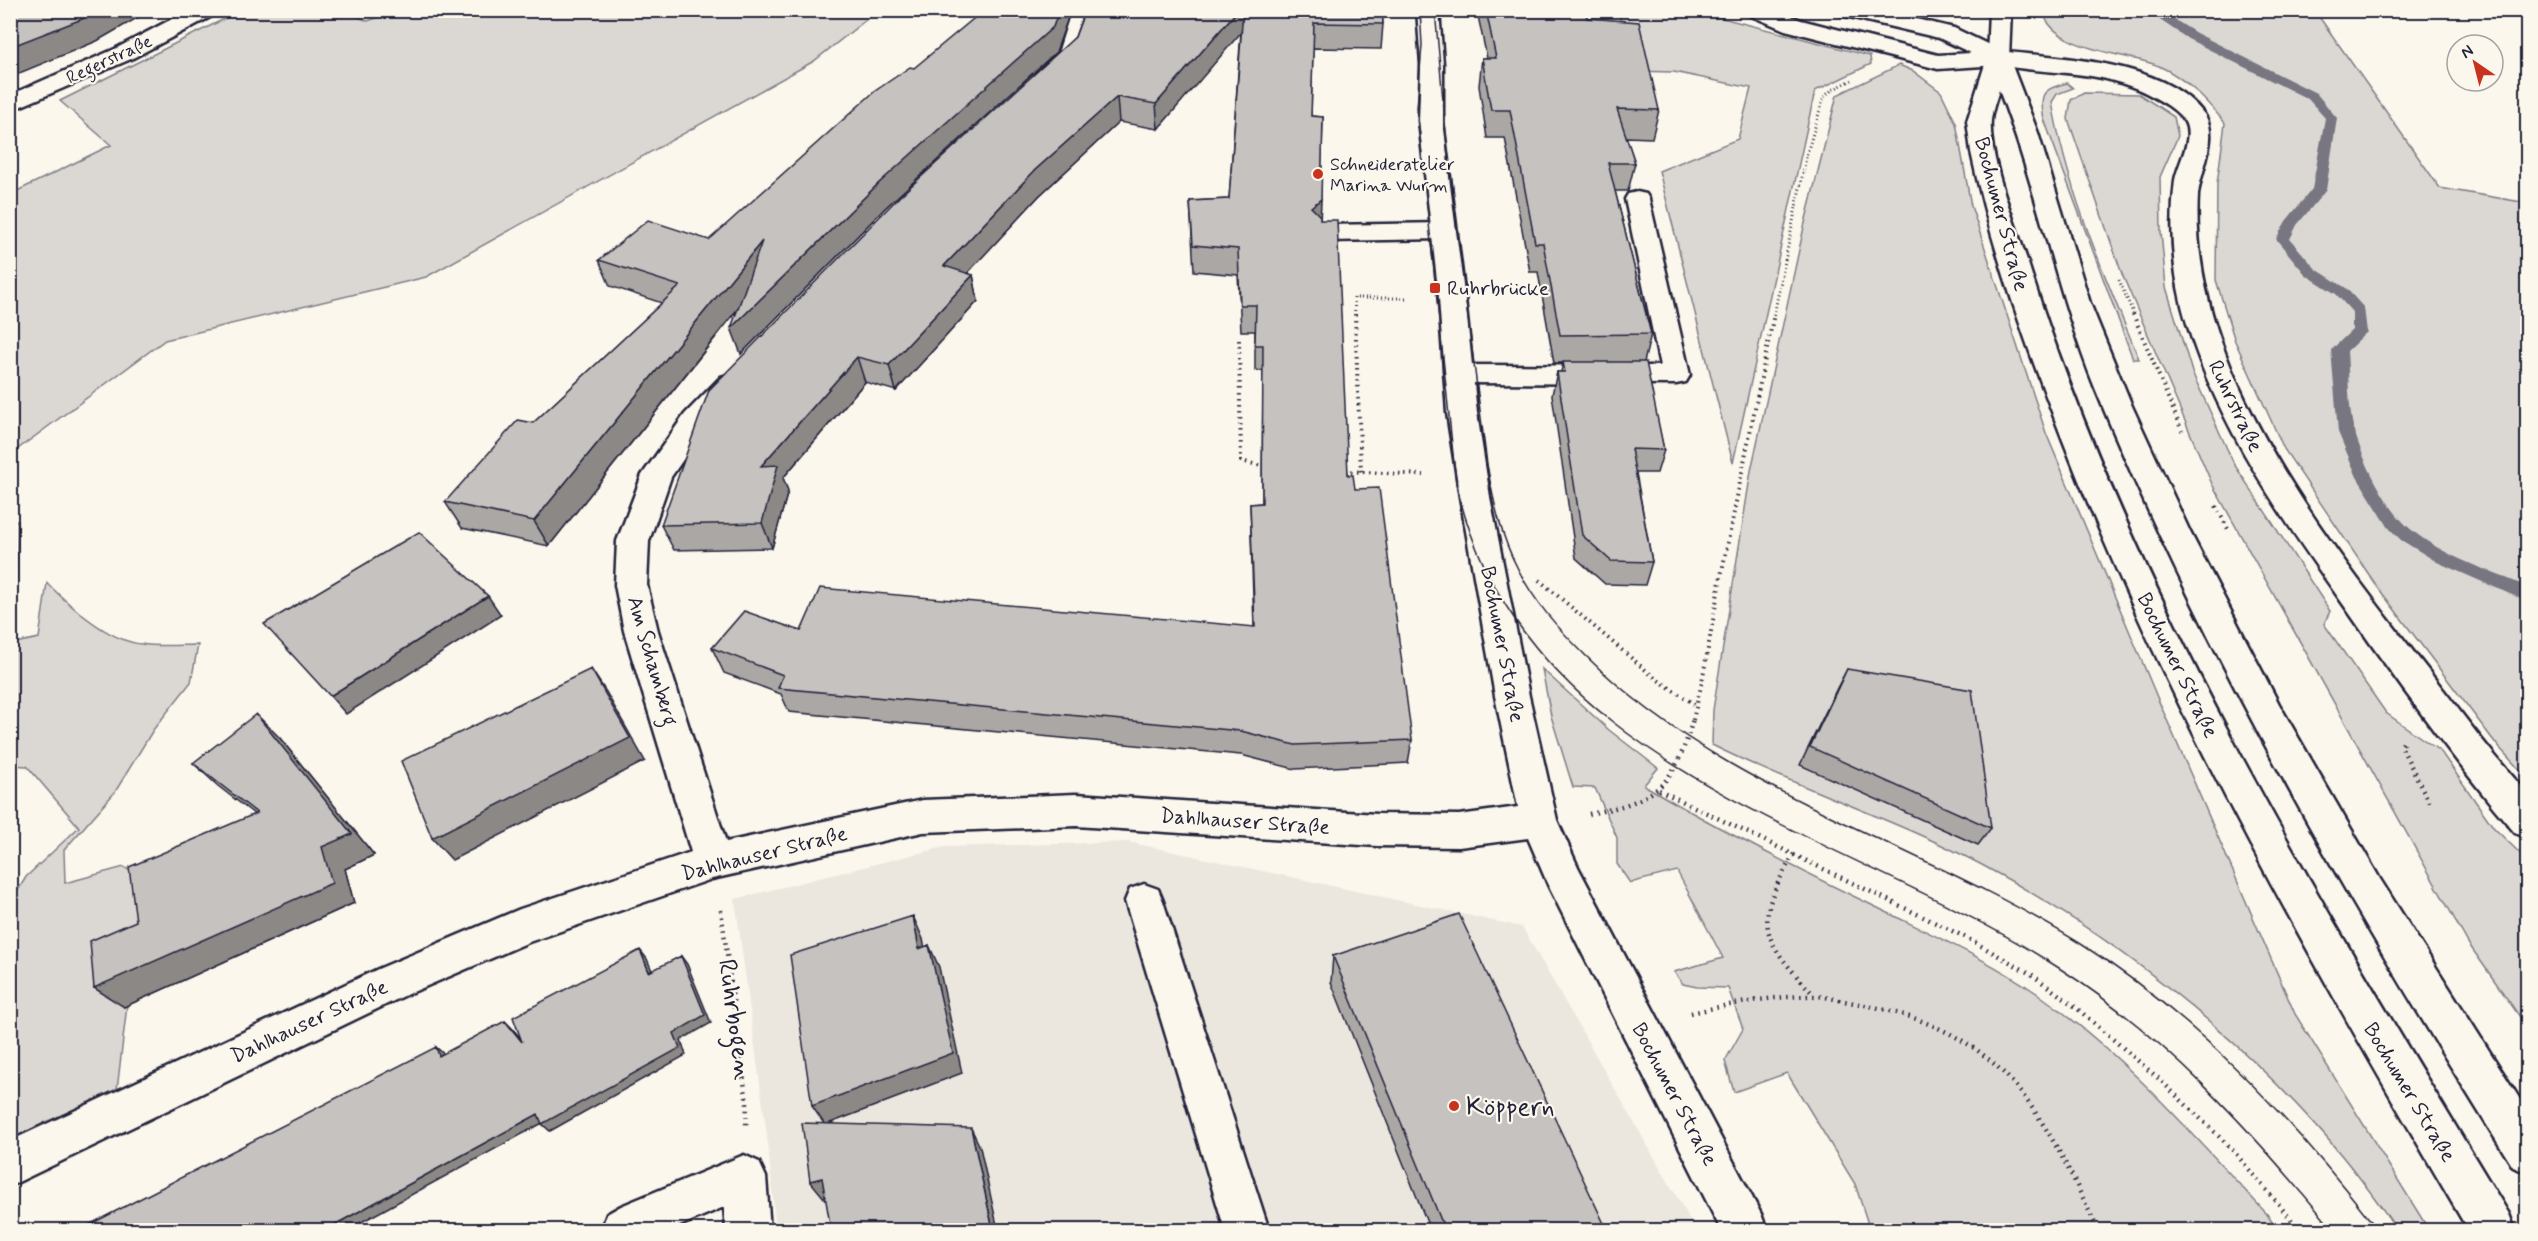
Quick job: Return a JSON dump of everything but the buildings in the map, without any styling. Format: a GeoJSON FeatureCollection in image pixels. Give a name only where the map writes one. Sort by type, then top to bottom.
{"type":"FeatureCollection","features":[{"type":"Feature","properties":{"kind":"street","name":"Regerstraße"},"geometry":{"type":"LineString","coordinates":[[10,104],[123,54],[206,10]]}},
{"type":"Feature","properties":{"kind":"street","name":"Bochumer Straße"},"geometry":{"type":"LineString","coordinates":[[1428,10],[1432,64],[1431,121],[1462,412],[1477,510],[1512,696],[1539,820],[1562,875],[1745,1230]]}},
{"type":"Feature","properties":{"kind":"street"},"geometry":{"type":"LineString","coordinates":[[1756,10],[1793,25],[1938,62],[1998,58]]}},
{"type":"Feature","properties":{"kind":"street"},"geometry":{"type":"LineString","coordinates":[[1849,10],[1946,33],[1998,58]]}},
{"type":"Feature","properties":{"kind":"street"},"geometry":{"type":"LineString","coordinates":[[1998,58],[2000,10]]}},
{"type":"Feature","properties":{"kind":"street"},"geometry":{"type":"LineString","coordinates":[[1025,95],[1068,55],[1080,18]]}},
{"type":"Feature","properties":{"kind":"street","name":"Bochumer Straße"},"geometry":{"type":"LineString","coordinates":[[1998,58],[2025,132],[2079,307],[2131,438],[2209,605],[2319,811],[2433,1005],[2528,1152]]}},
{"type":"Feature","properties":{"kind":"street","name":"Bochumer Straße"},"geometry":{"type":"LineString","coordinates":[[1998,58],[1978,126],[1994,194],[2029,313],[2078,446],[2157,624],[2251,811],[2361,1010],[2493,1230]]}},
{"type":"Feature","properties":{"kind":"street","name":"Ruhrstraße"},"geometry":{"type":"LineString","coordinates":[[1998,58],[2084,69],[2124,77],[2164,92],[2176,100],[2196,120],[2199,133],[2188,177],[2186,217],[2189,274],[2201,326],[2216,368],[2260,456],[2337,572],[2466,748],[2528,822]]}},
{"type":"Feature","properties":{"kind":"street"},"geometry":{"type":"LineString","coordinates":[[1459,374],[1676,375],[1637,199]]}},
{"type":"Feature","properties":{"kind":"street"},"geometry":{"type":"LineString","coordinates":[[1326,233],[1444,231]]}},
{"type":"Feature","properties":{"kind":"street","name":"Am Schamberg"},"geometry":{"type":"LineString","coordinates":[[712,862],[704,828],[641,631],[631,585],[633,541],[657,475],[695,421],[754,361]]}},
{"type":"Feature","properties":{"kind":"street","name":"Dahlhauser Straße"},"geometry":{"type":"LineString","coordinates":[[10,1164],[392,982],[520,927],[712,862],[923,816],[1076,810],[1377,830],[1459,831],[1539,820]]}},
{"type":"Feature","properties":{"kind":"street"},"geometry":{"type":"LineString","coordinates":[[1144,901],[1247,1230]]}},
{"type":"Feature","properties":{"kind":"street"},"geometry":{"type":"LineString","coordinates":[[623,1230],[744,1177],[748,1230]]}},
{"type":"Feature","properties":{"kind":"path"},"geometry":{"type":"LineString","coordinates":[[1580,815],[1611,810],[1659,790],[1669,779],[1675,766],[1697,706],[1713,614],[1807,153],[1824,97],[1832,90],[1882,66],[1897,52]]}},
{"type":"Feature","properties":{"kind":"path"},"geometry":{"type":"LineString","coordinates":[[2116,274],[2185,439]]}},
{"type":"Feature","properties":{"kind":"path"},"geometry":{"type":"LineString","coordinates":[[1360,472],[1354,297],[1416,298]]}},
{"type":"Feature","properties":{"kind":"path"},"geometry":{"type":"LineString","coordinates":[[1239,340],[1241,462],[1273,468]]}},
{"type":"Feature","properties":{"kind":"path"},"geometry":{"type":"LineString","coordinates":[[1339,471],[1431,476]]}},
{"type":"Feature","properties":{"kind":"path"},"geometry":{"type":"LineString","coordinates":[[2215,503],[2231,535]]}},
{"type":"Feature","properties":{"kind":"path"},"geometry":{"type":"LineString","coordinates":[[1484,540],[1575,606],[1624,653],[1674,693],[1697,706]]}},
{"type":"Feature","properties":{"kind":"path"},"geometry":{"type":"LineString","coordinates":[[2401,746],[2431,806]]}},
{"type":"Feature","properties":{"kind":"path"},"geometry":{"type":"LineString","coordinates":[[1659,790],[1967,938],[2031,974],[2073,1005],[2158,1077],[2230,1147],[2300,1230]]}},
{"type":"Feature","properties":{"kind":"path"},"geometry":{"type":"LineString","coordinates":[[1794,854],[1777,883],[1767,908],[1766,922],[1774,946],[1814,996]]}},
{"type":"Feature","properties":{"kind":"path","name":"Ruhrbogen"},"geometry":{"type":"LineString","coordinates":[[712,862],[747,1104],[744,1177]]}},
{"type":"Feature","properties":{"kind":"path"},"geometry":{"type":"LineString","coordinates":[[1696,1012],[1720,1006],[1814,996],[1868,1004],[1951,1033],[1976,1048],[2013,1084],[2057,1144],[2098,1230]]}},
{"type":"Feature","properties":{"kind":"shaded area"},"geometry":{"type":"Polygon","coordinates":[[[240,11],[344,11],[368,21],[396,11],[877,11],[814,61],[426,277],[165,340],[11,454],[11,194],[111,145],[60,101],[240,11]]]}},
{"type":"Feature","properties":{"kind":"shaded area"},"geometry":{"type":"Polygon","coordinates":[[[1618,11],[1695,11],[1870,56],[1871,64],[1815,91],[1733,463],[1659,171],[1738,139],[1751,88],[1674,72],[1632,71],[1629,50],[1618,11]]]}},
{"type":"Feature","properties":{"kind":"shaded area"},"geometry":{"type":"Polygon","coordinates":[[[2043,11],[2315,11],[2440,188],[2527,203],[2527,778],[2497,745],[2376,585],[2284,449],[2235,341],[2216,280],[2217,184],[2225,123],[2195,91],[2169,71],[2159,66],[2075,43],[2061,35],[2049,24],[2043,11]]]}},
{"type":"Feature","properties":{"kind":"shaded area"},"geometry":{"type":"Polygon","coordinates":[[[1899,65],[1913,71],[1941,92],[1956,123],[1971,206],[2046,433],[2157,697],[2295,1014],[2429,1230],[2397,1230],[2357,1175],[2313,1122],[2264,1071],[2156,978],[2099,936],[2041,898],[1949,848],[1712,745],[1713,710],[1751,471],[1804,227],[1837,95],[1899,65]]]}},
{"type":"Feature","properties":{"kind":"shaded area"},"geometry":{"type":"Polygon","coordinates":[[[2067,83],[2073,88],[2057,94],[2052,102],[2067,168],[2088,233],[2139,359],[2133,359],[2044,119],[2042,98],[2044,94],[2047,90],[2067,83]]]}},
{"type":"Feature","properties":{"kind":"shaded area"},"geometry":{"type":"Polygon","coordinates":[[[2084,93],[2139,94],[2174,117],[2178,136],[2160,177],[2161,232],[2166,287],[2192,372],[2234,464],[2330,611],[2324,624],[2386,713],[2441,752],[2494,828],[2527,860],[2527,1027],[2468,943],[2212,484],[2122,274],[2068,119],[2071,100],[2084,93]]]}},
{"type":"Feature","properties":{"kind":"shaded area"},"geometry":{"type":"Polygon","coordinates":[[[11,521],[18,521],[15,643],[39,638],[47,583],[90,621],[116,636],[148,645],[198,645],[191,682],[153,730],[115,792],[64,850],[65,883],[124,867],[142,878],[115,1107],[11,1151],[11,902],[26,877],[79,827],[27,766],[11,765],[11,521]]]}},
{"type":"Feature","properties":{"kind":"shaded area"},"geometry":{"type":"Polygon","coordinates":[[[1542,669],[1609,730],[1658,768],[1644,785],[1762,850],[1981,959],[2038,994],[2070,1018],[2130,1070],[2158,1098],[2267,1214],[2277,1230],[1870,1230],[1855,1184],[1787,1073],[1734,1092],[1725,1061],[1743,1029],[1728,988],[1683,984],[1674,972],[1723,958],[1677,871],[1630,883],[1617,864],[1617,838],[1595,788],[1573,787],[1551,716],[1542,669]]]}},
{"type":"Feature","properties":{"kind":"shaded area"},"geometry":{"type":"Polygon","coordinates":[[[1128,842],[1522,927],[1696,1230],[776,1230],[767,1136],[735,899],[944,847],[1128,842]]]}},
{"type":"Feature","properties":{"kind":"waterway"},"geometry":{"type":"LineString","coordinates":[[2150,10],[2192,36],[2312,96],[2331,118],[2319,190],[2291,224],[2283,239],[2311,272],[2341,291],[2359,311],[2360,332],[2339,350],[2346,432],[2365,477],[2395,524],[2407,536],[2443,557],[2528,595]]}},
{"type":"Feature","properties":{"kind":"tram line"},"geometry":{"type":"LineString","coordinates":[[1420,10],[1422,45],[1417,108],[1456,483],[1492,581],[1548,661],[1619,727],[1702,782],[1791,829],[1974,919],[2059,968],[2099,995],[2136,1024],[2207,1088],[2272,1157],[2333,1230]]}},
{"type":"Feature","properties":{"kind":"tram line"},"geometry":{"type":"LineString","coordinates":[[1435,10],[1450,179],[1489,478],[1498,518],[1512,557],[1539,604],[1585,655],[1639,703],[1698,744],[1824,813],[2019,908],[2081,944],[2124,973],[2165,1005],[2242,1074],[2313,1150],[2378,1230]]}},
{"type":"Feature","properties":{"kind":"place","name":"Schneideratelier Marina Wurm"},"geometry":{"type":"Point","coordinates":[1318,174]}},
{"type":"Feature","properties":{"kind":"place","name":"Ruhrbrücke"},"geometry":{"type":"Point","coordinates":[1435,288]}},
{"type":"Feature","properties":{"kind":"place","name":"Köppern"},"geometry":{"type":"Point","coordinates":[1454,1106]}}]}
